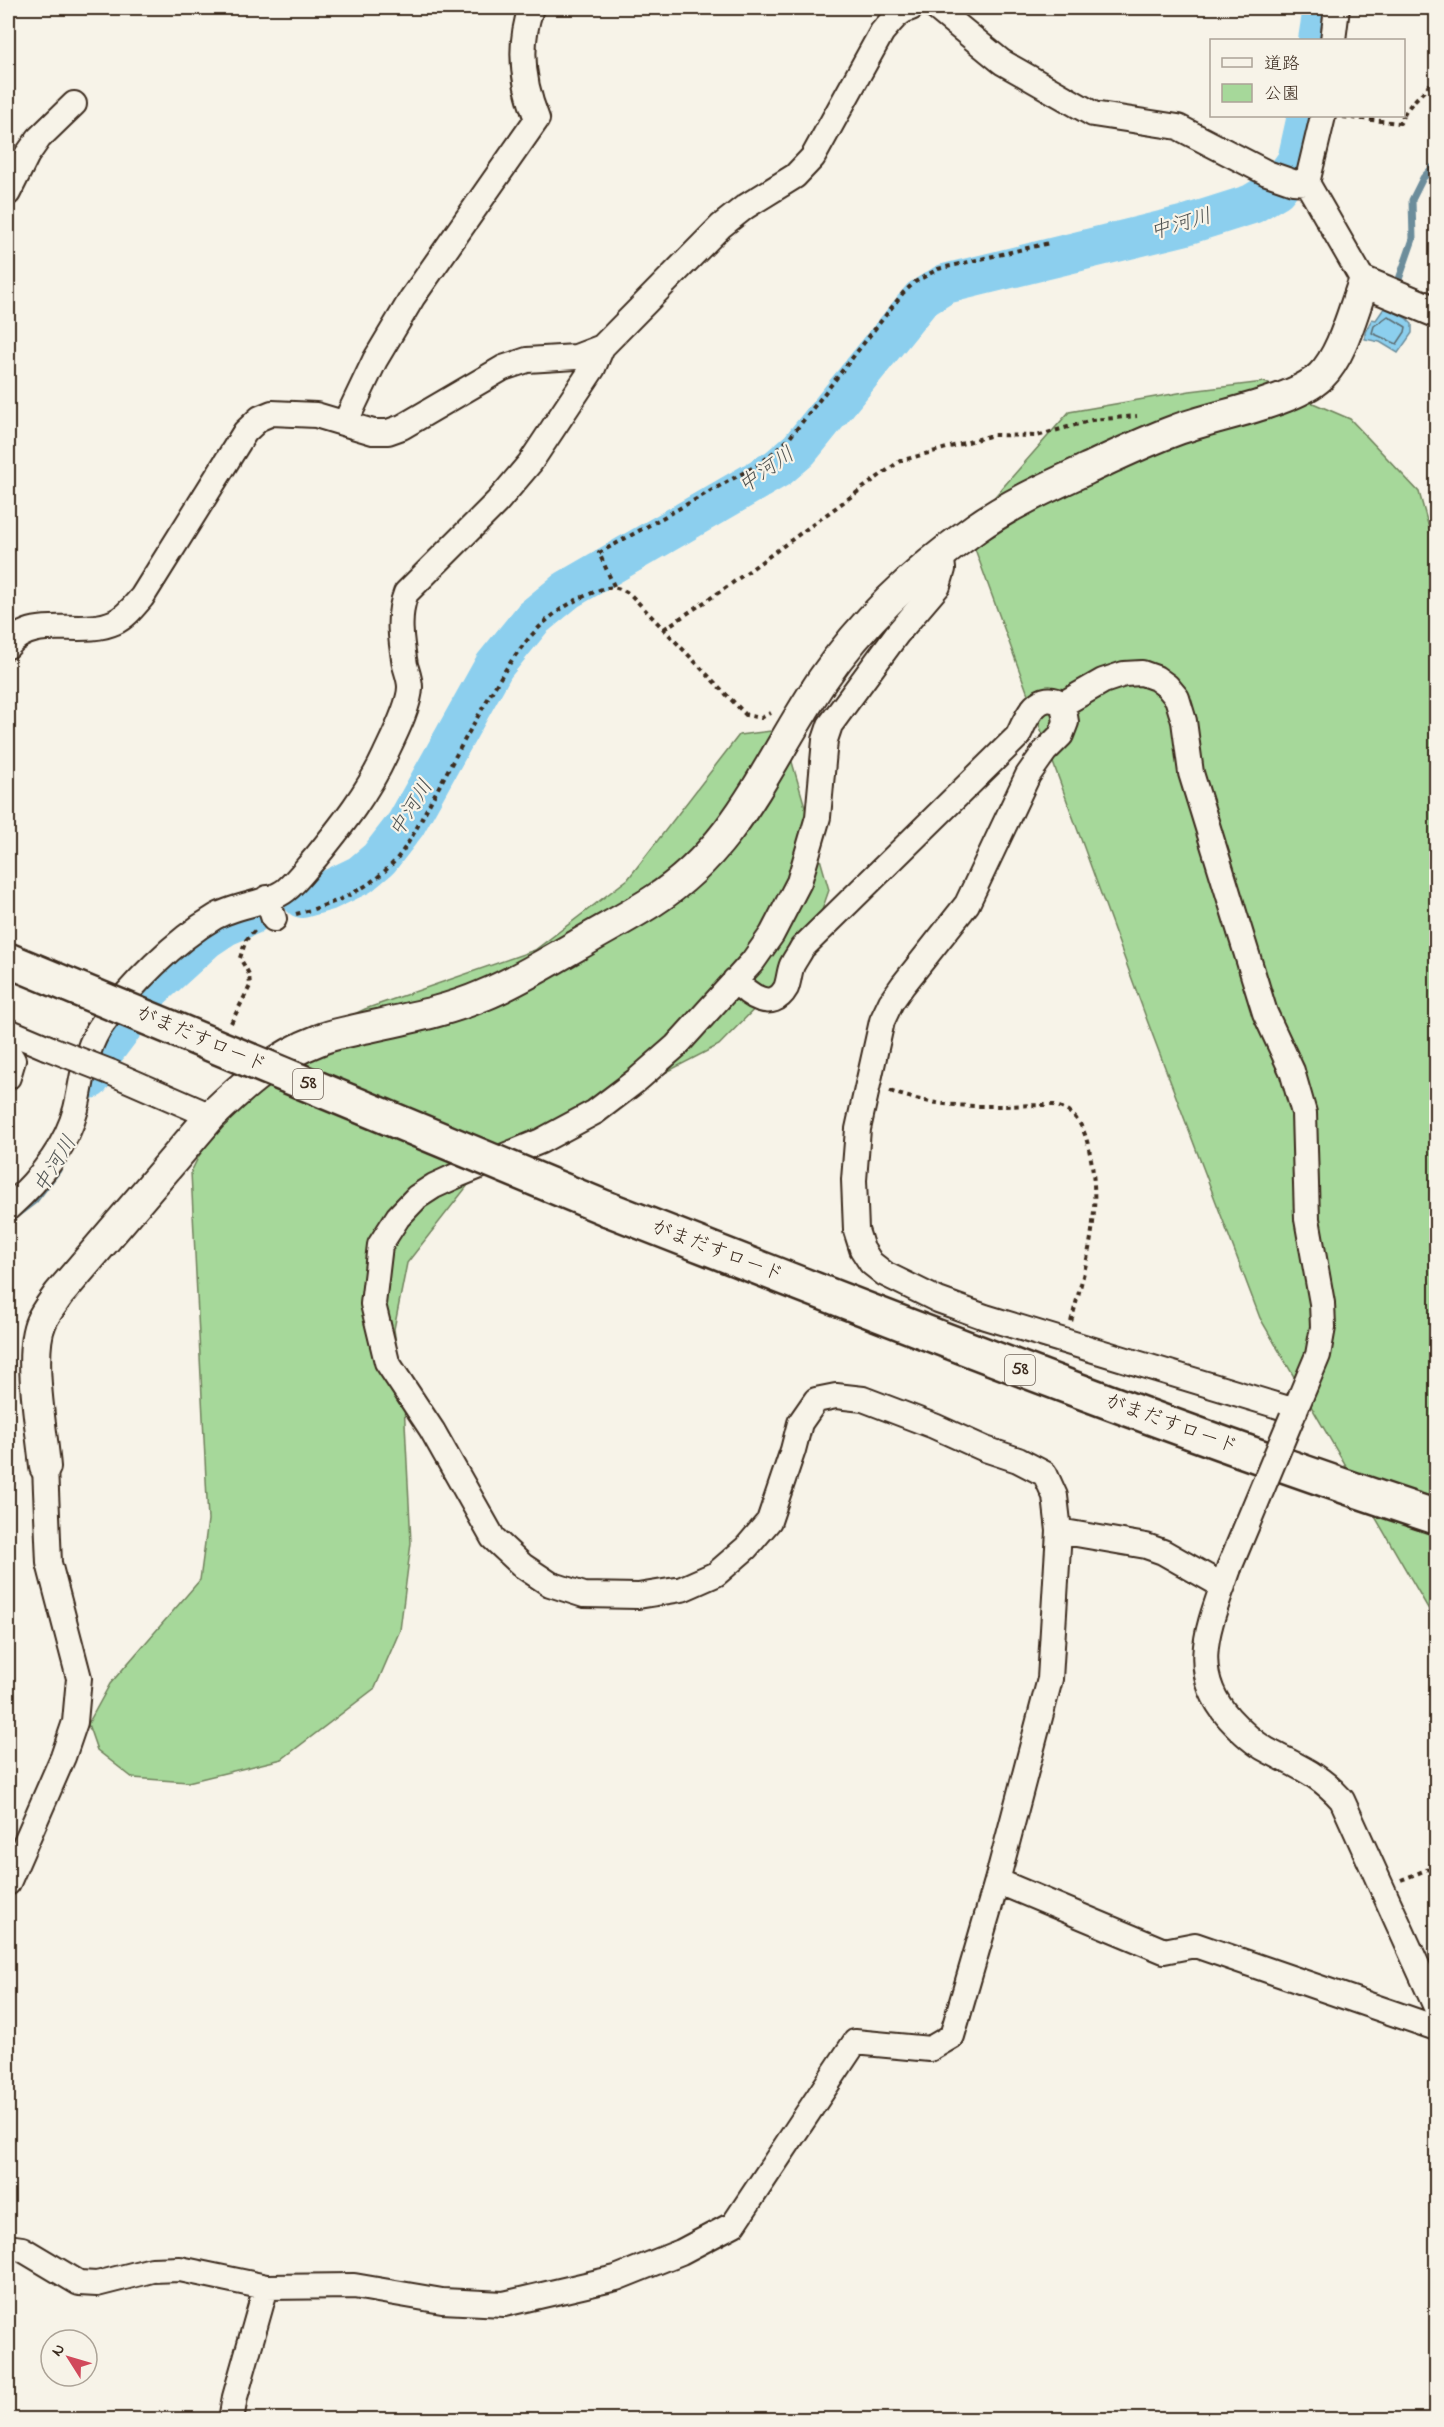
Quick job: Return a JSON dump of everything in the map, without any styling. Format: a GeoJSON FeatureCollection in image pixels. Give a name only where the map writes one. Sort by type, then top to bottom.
{"type":"FeatureCollection","features":[{"type":"Feature","properties":{"kind":"highway","name":"がまだすロード"},"geometry":{"type":"LineString","coordinates":[[8,960],[608,1209],[1029,1373],[1307,1474],[1437,1517]]}},
{"type":"Feature","properties":{"kind":"street"},"geometry":{"type":"LineString","coordinates":[[345,423],[375,360],[412,297],[537,119],[526,94],[524,76],[525,34],[531,8]]}},
{"type":"Feature","properties":{"kind":"street"},"geometry":{"type":"LineString","coordinates":[[8,1208],[28,1190],[51,1161],[72,1123],[82,1073],[101,1024],[138,982],[185,939],[215,917],[242,905],[271,909],[323,849],[362,798],[385,756],[408,701],[410,687],[401,643],[401,606],[406,593],[497,502],[530,464],[593,368],[602,347],[721,226],[745,207],[795,176],[813,157],[882,32],[904,9],[911,8]]}},
{"type":"Feature","properties":{"kind":"street"},"geometry":{"type":"LineString","coordinates":[[936,8],[1002,62],[1093,114],[1178,127],[1267,173],[1300,182],[1364,282],[1437,312]]}},
{"type":"Feature","properties":{"kind":"street"},"geometry":{"type":"LineString","coordinates":[[1333,39],[1337,8]]}},
{"type":"Feature","properties":{"kind":"street"},"geometry":{"type":"LineString","coordinates":[[8,193],[27,155],[39,138],[74,104]]}},
{"type":"Feature","properties":{"kind":"street"},"geometry":{"type":"LineString","coordinates":[[1300,182],[1323,117]]}},
{"type":"Feature","properties":{"kind":"street"},"geometry":{"type":"LineString","coordinates":[[8,1883],[63,1757],[75,1722],[79,1678],[49,1563],[45,1467],[36,1367],[36,1338],[41,1321],[59,1294],[211,1116],[236,1092],[276,1060],[320,1039],[435,1012],[483,996],[527,974],[656,899],[689,874],[730,831],[749,804],[798,718],[826,675],[858,634],[917,573],[980,524],[1026,498],[1176,429],[1279,398],[1307,387],[1323,374],[1336,356],[1364,282]]}},
{"type":"Feature","properties":{"kind":"street"},"geometry":{"type":"LineString","coordinates":[[8,646],[27,632],[42,627],[94,628],[116,622],[130,611],[142,597],[245,432],[260,418],[272,413],[288,412],[316,415],[373,432],[388,432],[402,427],[503,369],[527,360],[576,357],[602,347]]}},
{"type":"Feature","properties":{"kind":"street"},"geometry":{"type":"LineString","coordinates":[[8,2247],[22,2249],[79,2283],[97,2284],[152,2270],[180,2269],[266,2287],[354,2286],[442,2301],[504,2304],[616,2278],[681,2252],[734,2224],[855,2042],[930,2049],[952,2036],[997,1881],[1050,1679],[1059,1531],[1054,1496],[1045,1474],[1018,1460],[985,1449],[934,1426],[863,1399],[836,1396],[816,1400],[800,1423],[769,1521],[746,1548],[716,1574],[682,1589],[638,1596],[584,1595],[550,1584],[523,1566],[493,1538],[432,1430],[387,1362],[373,1304],[380,1245],[398,1217],[417,1197],[434,1185],[521,1151],[595,1112],[638,1080],[676,1046],[735,980],[772,934],[799,882],[818,817],[825,740],[830,725],[897,634],[938,586],[943,569],[941,553]]}},
{"type":"Feature","properties":{"kind":"street"},"geometry":{"type":"LineString","coordinates":[[1063,704],[1104,681],[1124,674],[1142,673],[1156,678],[1177,698],[1184,721],[1194,785],[1265,1012],[1292,1071],[1304,1113],[1307,1220],[1322,1303],[1323,1327],[1318,1355],[1226,1577],[1205,1643],[1206,1680],[1219,1707],[1239,1730],[1265,1749],[1313,1773],[1329,1785],[1342,1800],[1384,1887],[1437,2007]]}},
{"type":"Feature","properties":{"kind":"street"},"geometry":{"type":"LineString","coordinates":[[735,980],[745,992],[756,999],[767,1001],[777,998],[787,986],[792,966],[802,948],[1018,736],[1028,713],[1044,699],[1056,700],[1063,704]]}},
{"type":"Feature","properties":{"kind":"street"},"geometry":{"type":"LineString","coordinates":[[1063,704],[1066,722],[1061,735],[1045,751],[1028,775],[967,904],[891,1002],[882,1021],[856,1150],[856,1230],[862,1249],[872,1263],[885,1274],[938,1300],[1065,1343],[1294,1414]]}},
{"type":"Feature","properties":{"kind":"street"},"geometry":{"type":"LineString","coordinates":[[8,1031],[211,1116]]}},
{"type":"Feature","properties":{"kind":"street"},"geometry":{"type":"LineString","coordinates":[[8,1052],[13,1060],[8,1077]]}},
{"type":"Feature","properties":{"kind":"street"},"geometry":{"type":"LineString","coordinates":[[1059,1531],[1146,1546],[1226,1577]]}},
{"type":"Feature","properties":{"kind":"street"},"geometry":{"type":"LineString","coordinates":[[997,1881],[1164,1951],[1195,1945],[1437,2028]]}},
{"type":"Feature","properties":{"kind":"street"},"geometry":{"type":"LineString","coordinates":[[231,2420],[235,2397],[266,2287]]}},
{"type":"Feature","properties":{"kind":"path"},"geometry":{"type":"LineString","coordinates":[[1405,112],[1437,75]]}},
{"type":"Feature","properties":{"kind":"path"},"geometry":{"type":"LineString","coordinates":[[1343,117],[1401,123],[1402,117]]}},
{"type":"Feature","properties":{"kind":"path"},"geometry":{"type":"LineString","coordinates":[[614,586],[598,554],[761,463],[774,453],[788,440],[903,293],[915,282],[938,269],[1049,243]]}},
{"type":"Feature","properties":{"kind":"path"},"geometry":{"type":"LineString","coordinates":[[664,629],[724,589],[900,461],[993,435],[1037,436],[1092,420],[1146,415]]}},
{"type":"Feature","properties":{"kind":"path"},"geometry":{"type":"LineString","coordinates":[[228,1030],[250,986],[249,975],[240,958],[242,946],[271,909],[324,906],[349,896],[389,867],[406,847],[487,700],[517,651],[533,632],[554,614],[576,600],[602,589],[614,586],[622,588],[747,715],[761,718],[769,715],[777,707]]}},
{"type":"Feature","properties":{"kind":"path"},"geometry":{"type":"LineString","coordinates":[[868,1083],[915,1100],[945,1105],[1054,1105],[1064,1108],[1075,1116],[1084,1129],[1093,1168],[1096,1204],[1090,1249],[1065,1343]]}},
{"type":"Feature","properties":{"kind":"path"},"geometry":{"type":"LineString","coordinates":[[1384,1887],[1437,1866]]}},
{"type":"Feature","properties":{"kind":"green space"},"geometry":{"type":"Polygon","coordinates":[[[1264,382],[1350,419],[1419,492],[1436,553],[1436,1622],[1260,1318],[1147,1020],[971,538],[984,509],[1069,412],[1190,391],[1264,382]]]}},
{"type":"Feature","properties":{"kind":"green space"},"geometry":{"type":"Polygon","coordinates":[[[771,731],[790,755],[829,890],[813,936],[767,996],[719,1045],[593,1110],[468,1185],[407,1263],[394,1329],[404,1403],[411,1543],[400,1630],[375,1688],[282,1759],[188,1782],[133,1778],[97,1750],[88,1724],[110,1684],[200,1580],[208,1520],[191,1172],[225,1103],[273,1053],[365,1009],[535,950],[628,879],[739,735],[771,731]]]}},
{"type":"Feature","properties":{"kind":"water"},"geometry":{"type":"Polygon","coordinates":[[[1385,307],[1406,318],[1412,324],[1412,333],[1398,353],[1380,342],[1365,339],[1365,332],[1372,319],[1376,320],[1385,307]]]}},
{"type":"Feature","properties":{"kind":"waterway","name":"中河川"},"geometry":{"type":"LineString","coordinates":[[1318,39],[1323,8]]}},
{"type":"Feature","properties":{"kind":"waterway","name":"中河川"},"geometry":{"type":"LineString","coordinates":[[302,898],[327,891],[360,875],[379,859],[406,824],[494,666],[533,618],[567,590],[778,468],[799,450],[921,299],[945,284],[1186,225],[1252,204],[1277,189],[1297,161],[1307,117]]}},
{"type":"Feature","properties":{"kind":"waterway"},"geometry":{"type":"LineString","coordinates":[[1397,285],[1413,239],[1412,200],[1423,178],[1436,164]]}},
{"type":"Feature","properties":{"kind":"waterway","name":"中河川"},"geometry":{"type":"LineString","coordinates":[[90,1079],[102,1054],[151,989],[207,938],[225,926],[251,915]]}},
{"type":"Feature","properties":{"kind":"waterway","name":"中河川"},"geometry":{"type":"LineString","coordinates":[[8,1221],[34,1201],[58,1170]]}}]}
